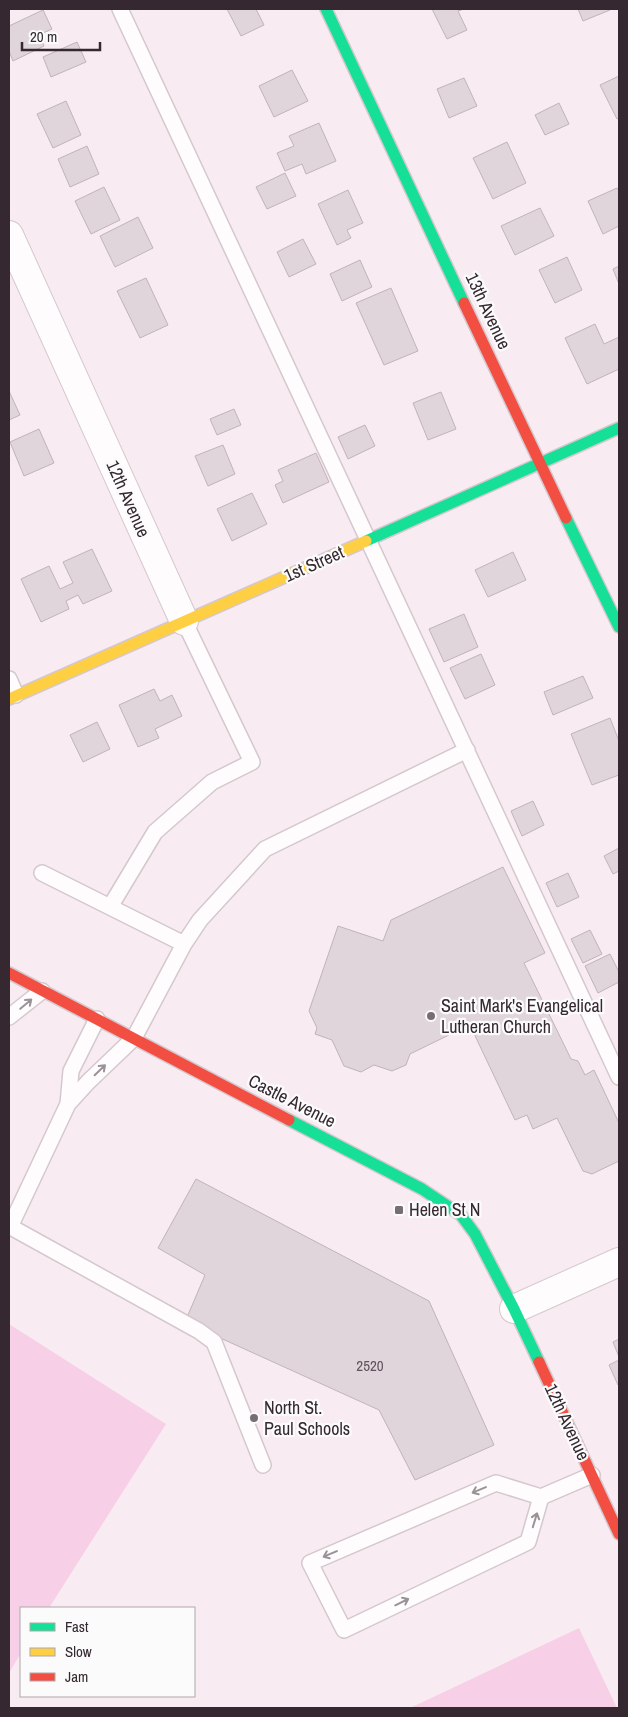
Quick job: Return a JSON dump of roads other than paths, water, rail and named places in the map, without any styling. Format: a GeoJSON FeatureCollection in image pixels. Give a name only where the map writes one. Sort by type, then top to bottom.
{"type":"FeatureCollection","features":[{"type":"Feature","properties":{"kind":"street","name":"13th Avenue"},"geometry":{"type":"LineString","coordinates":[[326,9],[540,464],[619,627]]}},
{"type":"Feature","properties":{"kind":"street","name":"12th Avenue"},"geometry":{"type":"LineString","coordinates":[[9,235],[184,621]]}},
{"type":"Feature","properties":{"kind":"street","name":"1st Street"},"geometry":{"type":"LineString","coordinates":[[13,697],[619,428]]}},
{"type":"Feature","properties":{"kind":"street","name":"Castle Avenue"},"geometry":{"type":"LineString","coordinates":[[9,974],[422,1188],[448,1204],[461,1215],[475,1234],[514,1309]]}},
{"type":"Feature","properties":{"kind":"street"},"geometry":{"type":"LineString","coordinates":[[514,1309],[619,1262]]}},
{"type":"Feature","properties":{"kind":"street","name":"12th Avenue"},"geometry":{"type":"LineString","coordinates":[[514,1309],[619,1534]]}},
{"type":"Feature","properties":{"kind":"lane"},"geometry":{"type":"LineString","coordinates":[[120,9],[619,1076]]}},
{"type":"Feature","properties":{"kind":"lane","name":"12th Avenue"},"geometry":{"type":"LineString","coordinates":[[110,907],[155,832],[212,782],[252,762],[184,621]]}},
{"type":"Feature","properties":{"kind":"lane"},"geometry":{"type":"LineString","coordinates":[[9,679],[13,697]]}},
{"type":"Feature","properties":{"kind":"lane"},"geometry":{"type":"LineString","coordinates":[[262,1465],[214,1342],[198,1331],[9,1226],[68,1104],[134,1038],[184,944],[200,920],[265,849],[467,750]]}},
{"type":"Feature","properties":{"kind":"lane"},"geometry":{"type":"LineString","coordinates":[[42,873],[184,944]]}},
{"type":"Feature","properties":{"kind":"lane"},"geometry":{"type":"LineString","coordinates":[[9,1017],[42,991]]}},
{"type":"Feature","properties":{"kind":"lane"},"geometry":{"type":"LineString","coordinates":[[68,1104],[71,1072],[97,1019]]}},
{"type":"Feature","properties":{"kind":"lane"},"geometry":{"type":"LineString","coordinates":[[541,1497],[528,1542],[344,1630],[310,1563],[496,1483],[541,1497],[592,1475]]}},
{"type":"Feature","properties":{"kind":"place","name":"Saint Mark's Evangelical Lutheran Church"},"geometry":{"type":"Point","coordinates":[431,1016]}},
{"type":"Feature","properties":{"kind":"place","name":"Helen St N"},"geometry":{"type":"Point","coordinates":[399,1210]}},
{"type":"Feature","properties":{"kind":"place","name":"North St. Paul Schools"},"geometry":{"type":"Point","coordinates":[254,1418]}}]}
